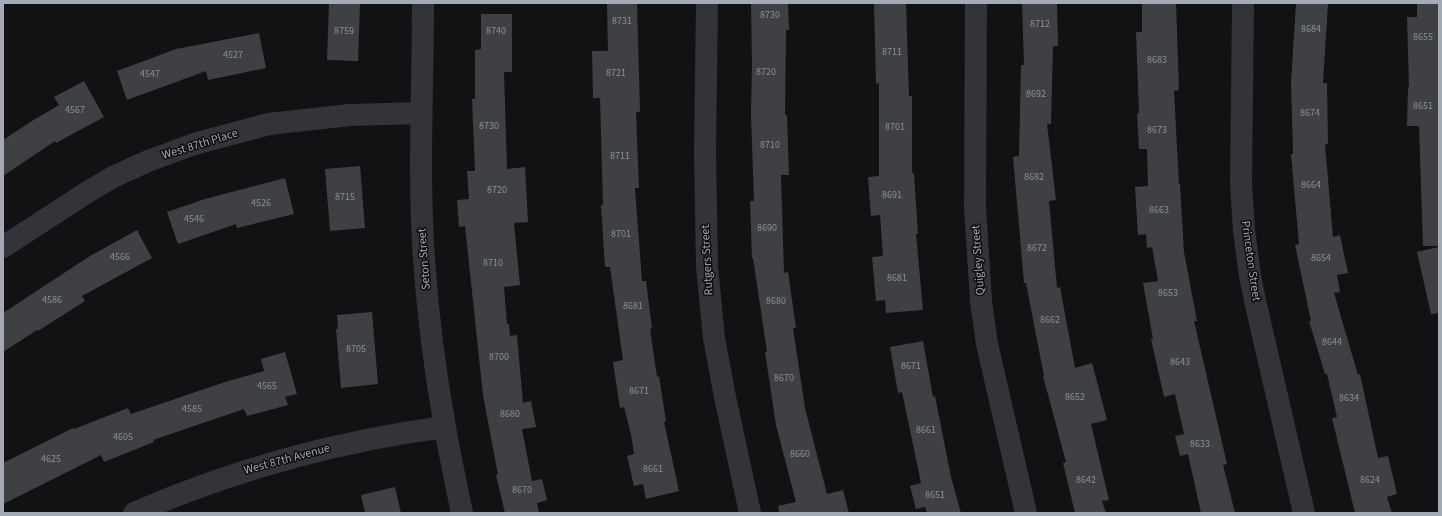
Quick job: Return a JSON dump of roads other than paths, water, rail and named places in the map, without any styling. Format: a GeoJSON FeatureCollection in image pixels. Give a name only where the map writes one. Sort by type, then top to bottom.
{"type":"FeatureCollection","features":[{"type":"Feature","properties":{"kind":"street","name":"Seton Street"},"geometry":{"type":"LineString","coordinates":[[423,3],[421,183],[424,259],[432,346],[445,427],[462,513]]}},
{"type":"Feature","properties":{"kind":"street","name":"Rutgers Street"},"geometry":{"type":"LineString","coordinates":[[707,3],[707,267],[714,338],[750,513]]}},
{"type":"Feature","properties":{"kind":"street","name":"Quigley Street"},"geometry":{"type":"LineString","coordinates":[[976,3],[975,207],[981,301],[988,344],[1026,513]]}},
{"type":"Feature","properties":{"kind":"street","name":"Princeton Street"},"geometry":{"type":"LineString","coordinates":[[1243,3],[1241,184],[1244,230],[1250,276],[1256,305],[1304,513]]}},
{"type":"Feature","properties":{"kind":"street","name":"West 87th Place"},"geometry":{"type":"LineString","coordinates":[[3,247],[113,177],[148,161],[194,144],[269,124],[350,115],[421,112]]}},
{"type":"Feature","properties":{"kind":"street","name":"West 87th Avenue"},"geometry":{"type":"LineString","coordinates":[[134,513],[166,499],[225,478],[299,455],[402,433],[445,427]]}}]}
